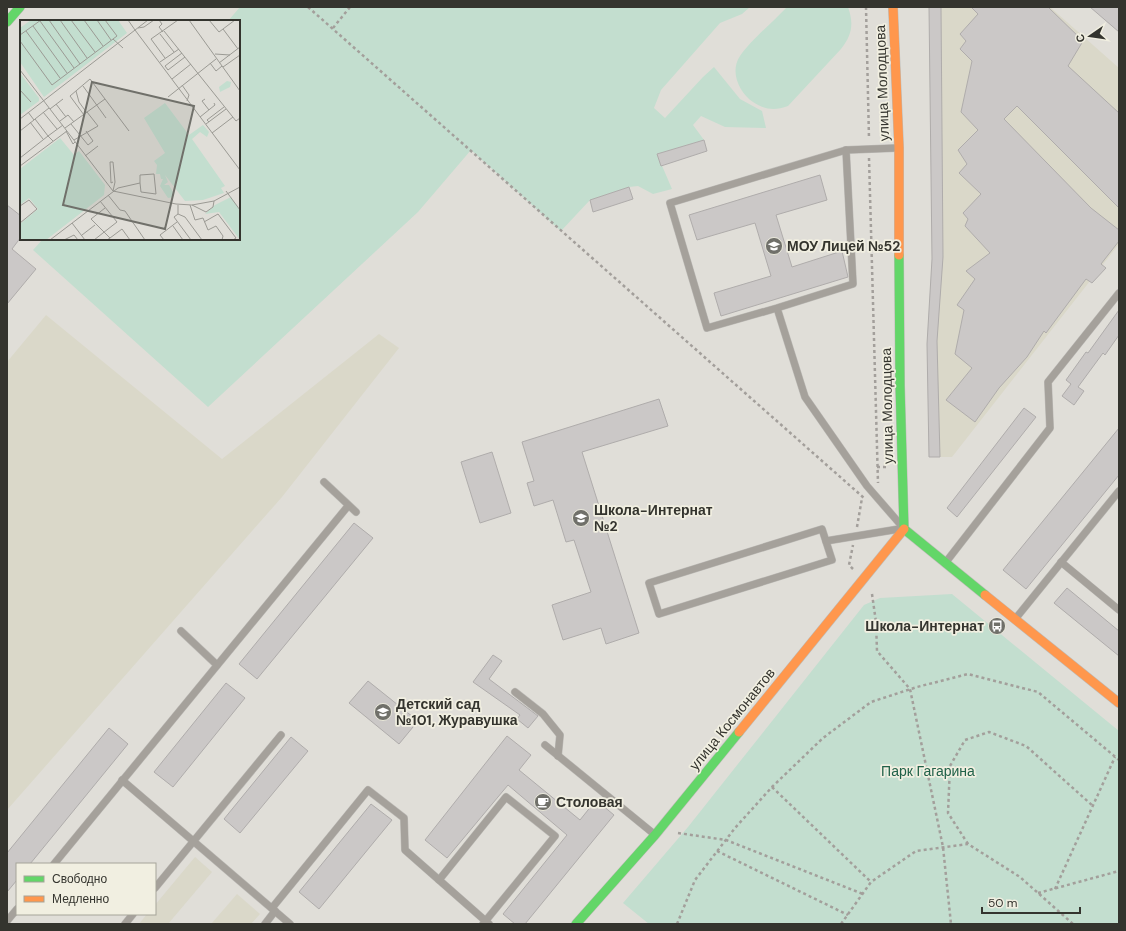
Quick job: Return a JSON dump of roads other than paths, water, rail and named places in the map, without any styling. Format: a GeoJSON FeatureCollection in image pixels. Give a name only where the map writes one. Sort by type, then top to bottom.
{"type":"FeatureCollection","features":[{"type":"Feature","properties":{"kind":"street"},"geometry":{"type":"LineString","coordinates":[[7,22],[20,7]]}},
{"type":"Feature","properties":{"kind":"street","name":"улица Молодцова"},"geometry":{"type":"LineString","coordinates":[[893,7],[899,148],[900,385],[904,529]]}},
{"type":"Feature","properties":{"kind":"street"},"geometry":{"type":"LineString","coordinates":[[904,529],[945,564],[1119,703]]}},
{"type":"Feature","properties":{"kind":"street","name":"улица Космонавтов"},"geometry":{"type":"LineString","coordinates":[[576,924],[657,833],[904,529]]}},
{"type":"Feature","properties":{"kind":"lane"},"geometry":{"type":"LineString","coordinates":[[846,150],[853,284],[707,328],[670,203],[846,150],[899,148]]}},
{"type":"Feature","properties":{"kind":"lane"},"geometry":{"type":"LineString","coordinates":[[945,564],[1050,428],[1048,382],[1119,294]]}},
{"type":"Feature","properties":{"kind":"lane"},"geometry":{"type":"LineString","coordinates":[[777,308],[805,397],[878,500],[904,529]]}},
{"type":"Feature","properties":{"kind":"lane"},"geometry":{"type":"LineString","coordinates":[[324,482],[356,512]]}},
{"type":"Feature","properties":{"kind":"lane"},"geometry":{"type":"LineString","coordinates":[[1015,619],[1119,491]]}},
{"type":"Feature","properties":{"kind":"lane"},"geometry":{"type":"LineString","coordinates":[[55,863],[348,506]]}},
{"type":"Feature","properties":{"kind":"lane"},"geometry":{"type":"LineString","coordinates":[[822,529],[826,541],[832,560],[659,614],[649,583],[822,529]]}},
{"type":"Feature","properties":{"kind":"lane"},"geometry":{"type":"LineString","coordinates":[[826,541],[904,529]]}},
{"type":"Feature","properties":{"kind":"lane"},"geometry":{"type":"LineString","coordinates":[[1061,562],[1119,610]]}},
{"type":"Feature","properties":{"kind":"lane"},"geometry":{"type":"LineString","coordinates":[[181,631],[217,665]]}},
{"type":"Feature","properties":{"kind":"lane"},"geometry":{"type":"LineString","coordinates":[[515,692],[544,714],[560,735],[558,756]]}},
{"type":"Feature","properties":{"kind":"lane"},"geometry":{"type":"LineString","coordinates":[[156,887],[281,736]]}},
{"type":"Feature","properties":{"kind":"lane"},"geometry":{"type":"LineString","coordinates":[[545,745],[657,833]]}},
{"type":"Feature","properties":{"kind":"lane"},"geometry":{"type":"LineString","coordinates":[[122,780],[290,924]]}},
{"type":"Feature","properties":{"kind":"lane"},"geometry":{"type":"LineString","coordinates":[[265,924],[274,910],[368,790],[404,818],[405,850],[486,923],[555,836],[506,797],[439,880]]}},
{"type":"Feature","properties":{"kind":"lane"},"geometry":{"type":"LineString","coordinates":[[7,921],[16,910]]}},
{"type":"Feature","properties":{"kind":"lane"},"geometry":{"type":"LineString","coordinates":[[125,924],[132,915]]}},
{"type":"Feature","properties":{"kind":"place","name":"МОУ Лицей №52"},"geometry":{"type":"Point","coordinates":[774,246]}},
{"type":"Feature","properties":{"kind":"place","name":"Школа-Интернат №2"},"geometry":{"type":"Point","coordinates":[581,518]}},
{"type":"Feature","properties":{"kind":"place","name":"Школа-Интернат"},"geometry":{"type":"Point","coordinates":[997,626]}},
{"type":"Feature","properties":{"kind":"place","name":"Детский сад №101, Журавушка"},"geometry":{"type":"Point","coordinates":[383,712]}},
{"type":"Feature","properties":{"kind":"place","name":"Столовая"},"geometry":{"type":"Point","coordinates":[543,802]}},
{"type":"Feature","properties":{"kind":"park label","name":"Парк Гагарина"},"geometry":{"type":"Point","coordinates":[928,771]}}]}
